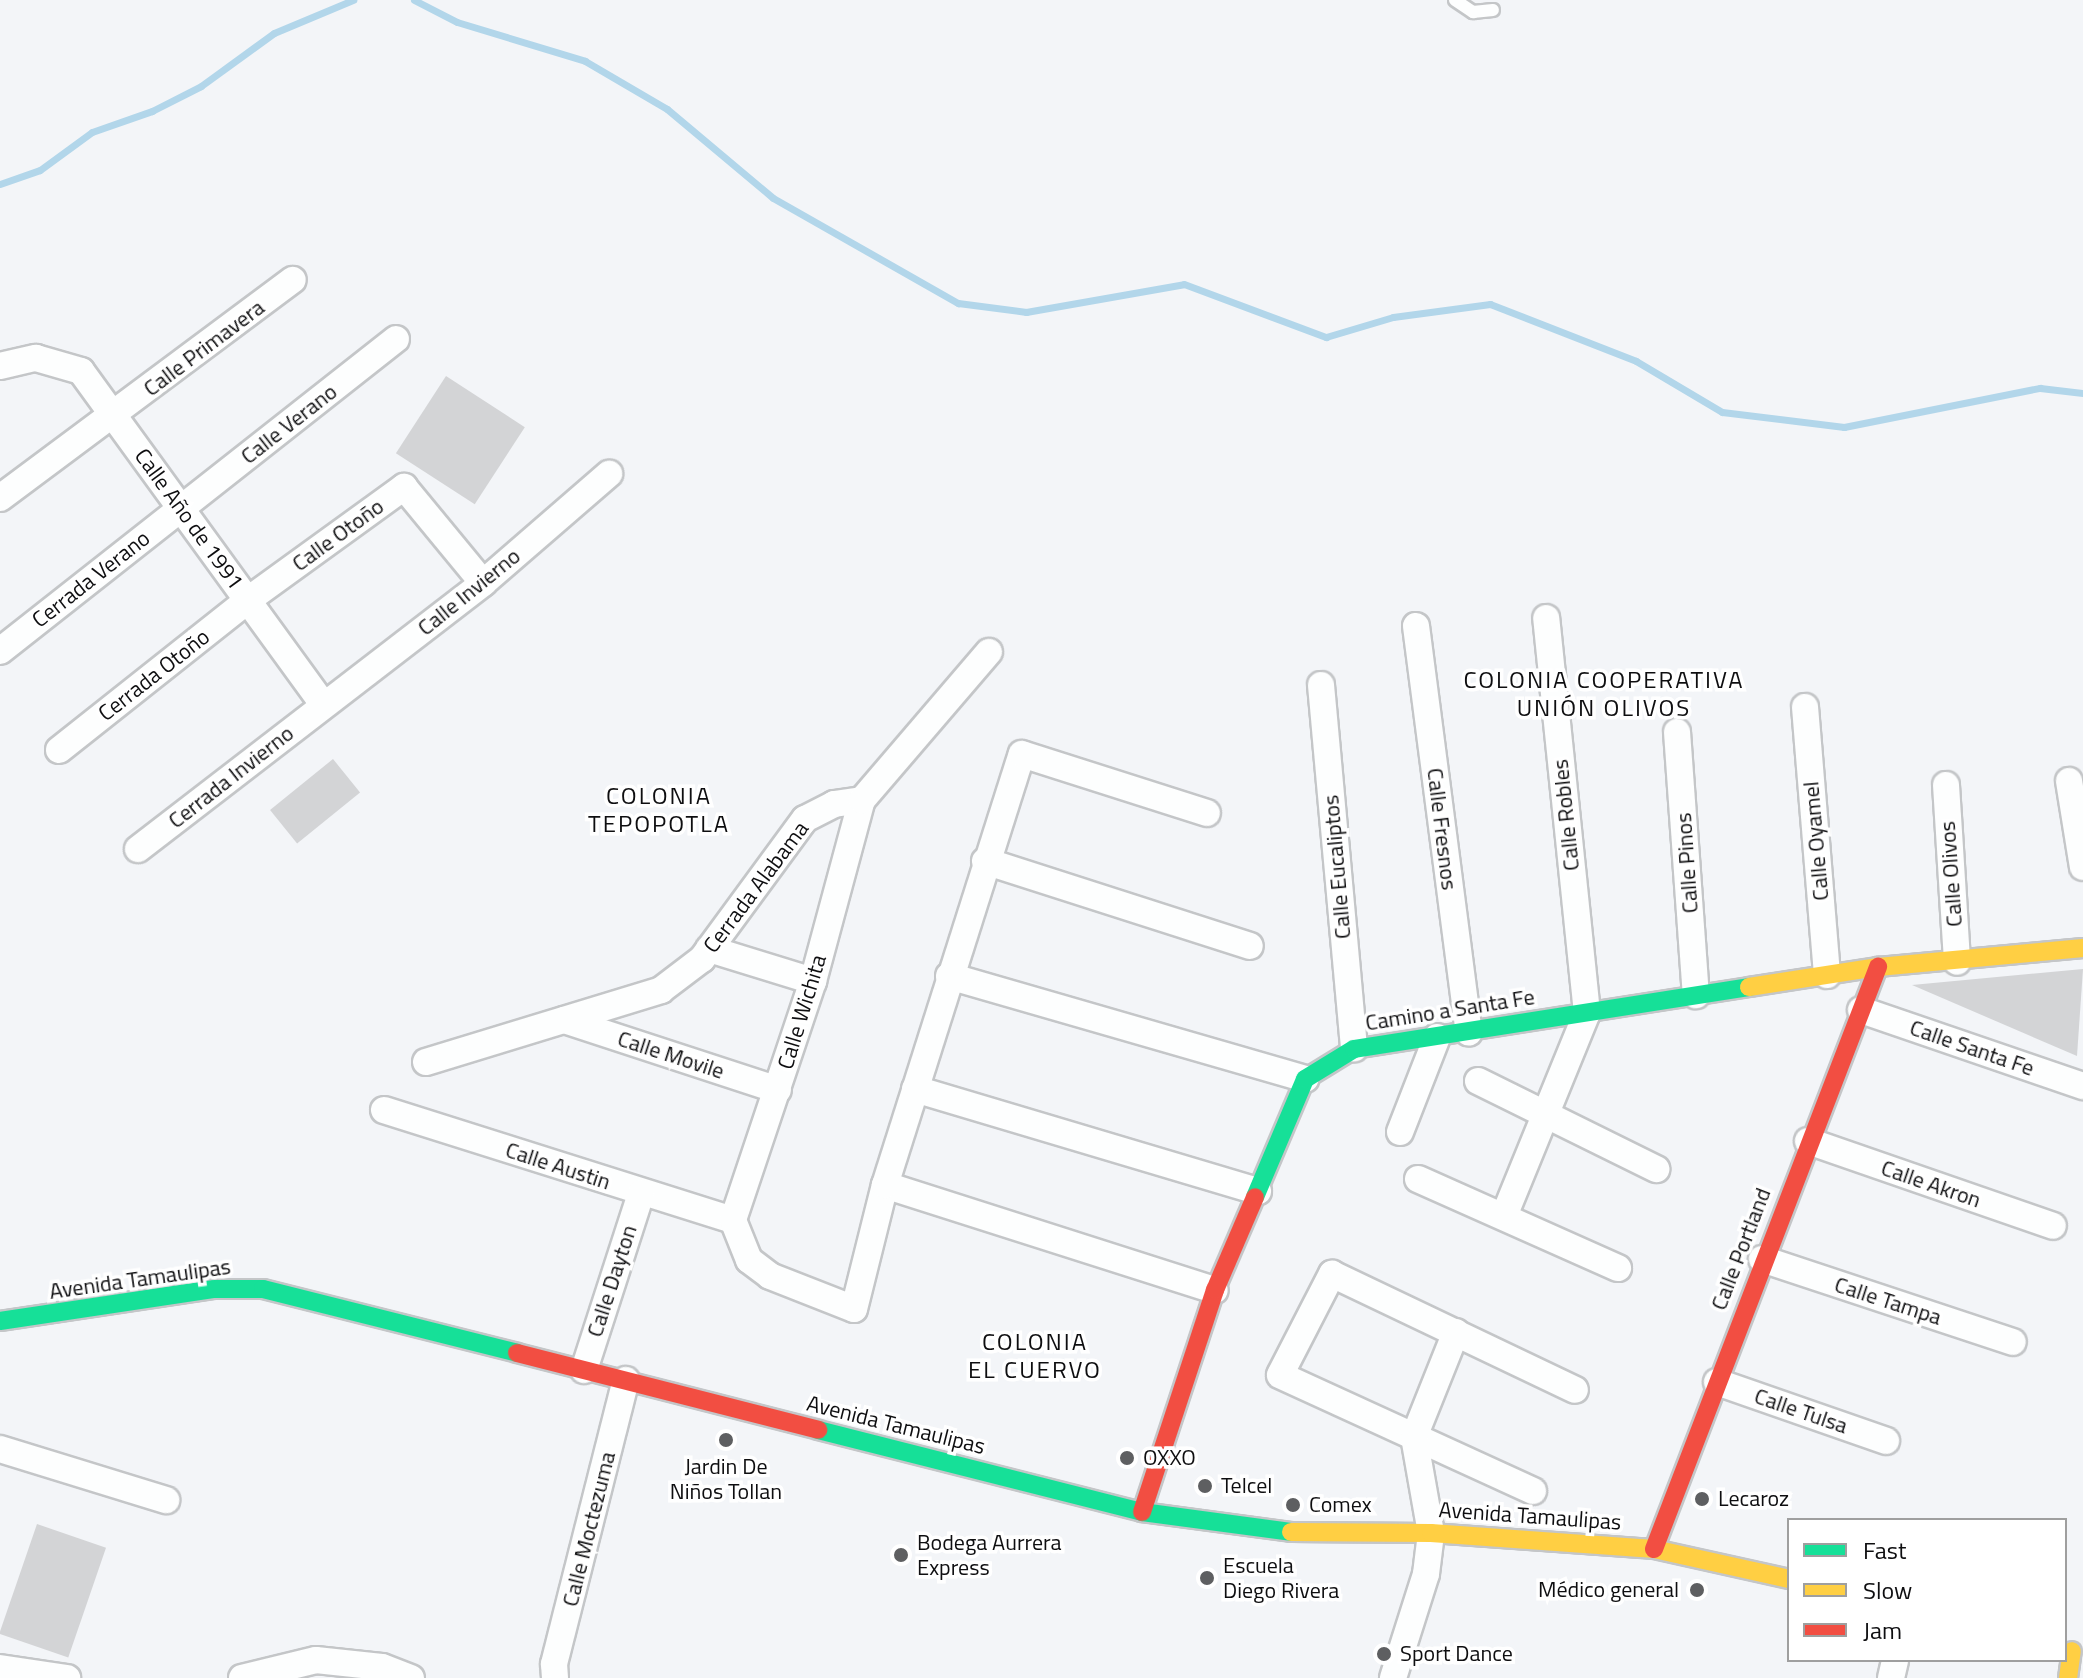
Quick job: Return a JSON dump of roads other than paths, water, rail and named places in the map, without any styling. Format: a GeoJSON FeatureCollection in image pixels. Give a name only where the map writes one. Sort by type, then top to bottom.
{"type":"FeatureCollection","features":[{"type":"Feature","properties":{"kind":"street","name":"Calle Primavera"},"geometry":{"type":"LineString","coordinates":[[0,498],[293,280]]}},
{"type":"Feature","properties":{"kind":"street","name":"Calle Verano"},"geometry":{"type":"LineString","coordinates":[[181,508],[396,339]]}},
{"type":"Feature","properties":{"kind":"street","name":"Calle Año de 1991"},"geometry":{"type":"LineString","coordinates":[[0,366],[36,358],[81,371],[324,705]]}},
{"type":"Feature","properties":{"kind":"street","name":"Calle Invierno"},"geometry":{"type":"LineString","coordinates":[[324,705],[483,583],[609,474]]}},
{"type":"Feature","properties":{"kind":"street","name":"Calle Otoño"},"geometry":{"type":"LineString","coordinates":[[248,600],[404,487],[483,583]]}},
{"type":"Feature","properties":{"kind":"street","name":"Cerrada Verano"},"geometry":{"type":"LineString","coordinates":[[0,651],[181,508]]}},
{"type":"Feature","properties":{"kind":"street","name":"Cerrada Otoño"},"geometry":{"type":"LineString","coordinates":[[59,750],[248,600]]}},
{"type":"Feature","properties":{"kind":"street","name":"Calle Robles"},"geometry":{"type":"LineString","coordinates":[[1546,618],[1587,1013]]}},
{"type":"Feature","properties":{"kind":"street","name":"Calle Fresnos"},"geometry":{"type":"LineString","coordinates":[[1416,626],[1469,1033]]}},
{"type":"Feature","properties":{"kind":"street"},"geometry":{"type":"LineString","coordinates":[[862,800],[989,652]]}},
{"type":"Feature","properties":{"kind":"street","name":"Calle Eucaliptos"},"geometry":{"type":"LineString","coordinates":[[1321,685],[1354,1049]]}},
{"type":"Feature","properties":{"kind":"street","name":"Cerrada Invierno"},"geometry":{"type":"LineString","coordinates":[[138,849],[324,705]]}},
{"type":"Feature","properties":{"kind":"street","name":"Calle Oyamel"},"geometry":{"type":"LineString","coordinates":[[1805,707],[1827,975]]}},
{"type":"Feature","properties":{"kind":"street","name":"Calle Pinos"},"geometry":{"type":"LineString","coordinates":[[1677,732],[1696,995]]}},
{"type":"Feature","properties":{"kind":"street"},"geometry":{"type":"LineString","coordinates":[[733,1220],[749,1260],[770,1276],[854,1309],[885,1185],[985,861],[1022,754],[1207,813]]}},
{"type":"Feature","properties":{"kind":"street"},"geometry":{"type":"LineString","coordinates":[[2069,781],[2083,867]]}},
{"type":"Feature","properties":{"kind":"street","name":"Calle Olivos"},"geometry":{"type":"LineString","coordinates":[[1946,785],[1957,962]]}},
{"type":"Feature","properties":{"kind":"street","name":"Cerrada Alabama"},"geometry":{"type":"LineString","coordinates":[[426,1062],[661,990],[709,949],[805,819],[834,804],[862,800]]}},
{"type":"Feature","properties":{"kind":"street","name":"Calle Wichita"},"geometry":{"type":"LineString","coordinates":[[733,1220],[813,981],[862,800]]}},
{"type":"Feature","properties":{"kind":"street"},"geometry":{"type":"LineString","coordinates":[[985,861],[1250,946]]}},
{"type":"Feature","properties":{"kind":"street","name":"Camino a Santa Fe"},"geometry":{"type":"LineString","coordinates":[[1305,1079],[1354,1049],[1878,967],[2083,948]]}},
{"type":"Feature","properties":{"kind":"street"},"geometry":{"type":"LineString","coordinates":[[709,949],[813,981]]}},
{"type":"Feature","properties":{"kind":"street","name":"Calle Portland"},"geometry":{"type":"LineString","coordinates":[[1654,1549],[1762,1259],[1878,967]]}},
{"type":"Feature","properties":{"kind":"street"},"geometry":{"type":"LineString","coordinates":[[949,976],[1305,1079],[1215,1290],[1142,1512]]}},
{"type":"Feature","properties":{"kind":"street","name":"Calle Santa Fe"},"geometry":{"type":"LineString","coordinates":[[1861,1010],[2083,1086]]}},
{"type":"Feature","properties":{"kind":"street"},"geometry":{"type":"LineString","coordinates":[[1504,1216],[1549,1115],[1587,1013]]}},
{"type":"Feature","properties":{"kind":"street","name":"Calle Movile"},"geometry":{"type":"LineString","coordinates":[[564,1020],[778,1090]]}},
{"type":"Feature","properties":{"kind":"street"},"geometry":{"type":"LineString","coordinates":[[1400,1132],[1437,1037]]}},
{"type":"Feature","properties":{"kind":"street"},"geometry":{"type":"LineString","coordinates":[[1478,1081],[1656,1169]]}},
{"type":"Feature","properties":{"kind":"street"},"geometry":{"type":"LineString","coordinates":[[915,1089],[1258,1191]]}},
{"type":"Feature","properties":{"kind":"street","name":"Calle Austin"},"geometry":{"type":"LineString","coordinates":[[384,1110],[733,1220]]}},
{"type":"Feature","properties":{"kind":"street","name":"Calle Akron"},"geometry":{"type":"LineString","coordinates":[[1808,1141],[2053,1226]]}},
{"type":"Feature","properties":{"kind":"street"},"geometry":{"type":"LineString","coordinates":[[1418,1179],[1618,1268]]}},
{"type":"Feature","properties":{"kind":"street"},"geometry":{"type":"LineString","coordinates":[[885,1185],[1215,1290]]}},
{"type":"Feature","properties":{"kind":"street","name":"Calle Dayton"},"geometry":{"type":"LineString","coordinates":[[584,1370],[641,1193]]}},
{"type":"Feature","properties":{"kind":"street","name":"Calle Tampa"},"geometry":{"type":"LineString","coordinates":[[1762,1259],[2013,1342]]}},
{"type":"Feature","properties":{"kind":"street"},"geometry":{"type":"LineString","coordinates":[[1533,1491],[1280,1375],[1332,1274],[1575,1390]]}},
{"type":"Feature","properties":{"kind":"street","name":"Avenida Tamaulipas"},"geometry":{"type":"LineString","coordinates":[[4,1325],[215,1289],[263,1289],[1142,1512],[1300,1533],[1431,1533],[1654,1549],[1787,1579]]}},
{"type":"Feature","properties":{"kind":"street"},"geometry":{"type":"LineString","coordinates":[[1393,1678],[1426,1574],[1431,1533],[1414,1437],[1456,1332]]}},
{"type":"Feature","properties":{"kind":"street","name":"Calle Moctezuma"},"geometry":{"type":"LineString","coordinates":[[555,1678],[554,1664],[626,1380]]}},
{"type":"Feature","properties":{"kind":"street","name":"Calle Tulsa"},"geometry":{"type":"LineString","coordinates":[[1717,1382],[1886,1441]]}},
{"type":"Feature","properties":{"kind":"street"},"geometry":{"type":"LineString","coordinates":[[0,1449],[166,1500]]}},
{"type":"Feature","properties":{"kind":"street"},"geometry":{"type":"LineString","coordinates":[[2068,1678],[2073,1651]]}},
{"type":"Feature","properties":{"kind":"street"},"geometry":{"type":"LineString","coordinates":[[242,1678],[316,1669],[382,1667],[411,1678]]}},
{"type":"Feature","properties":{"kind":"street"},"geometry":{"type":"LineString","coordinates":[[0,1668],[67,1678]]}},
{"type":"Feature","properties":{"kind":"lane"},"geometry":{"type":"LineString","coordinates":[[1455,0],[1473,12],[1493,10]]}},
{"type":"Feature","properties":{"kind":"waterway"},"geometry":{"type":"LineString","coordinates":[[0,184],[40,170],[92,132],[152,111],[201,86],[274,33],[353,0]]}},
{"type":"Feature","properties":{"kind":"waterway"},"geometry":{"type":"LineString","coordinates":[[414,0],[457,22],[585,61],[667,109],[773,198],[958,303],[1026,312],[1184,284],[1326,337],[1393,317],[1490,304],[1636,361],[1722,412],[1844,427],[2040,388],[2083,393]]}},
{"type":"Feature","properties":{"kind":"place","name":"Jardin De Niños Tollan"},"geometry":{"type":"Point","coordinates":[726,1440]}},
{"type":"Feature","properties":{"kind":"place","name":"OXXO"},"geometry":{"type":"Point","coordinates":[1127,1458]}},
{"type":"Feature","properties":{"kind":"place","name":"Telcel"},"geometry":{"type":"Point","coordinates":[1205,1486]}},
{"type":"Feature","properties":{"kind":"place","name":"Lecaroz"},"geometry":{"type":"Point","coordinates":[1702,1499]}},
{"type":"Feature","properties":{"kind":"place","name":"Comex"},"geometry":{"type":"Point","coordinates":[1293,1505]}},
{"type":"Feature","properties":{"kind":"place","name":"Bodega Aurrera Express"},"geometry":{"type":"Point","coordinates":[901,1555]}},
{"type":"Feature","properties":{"kind":"place","name":"Escuela Diego Rivera"},"geometry":{"type":"Point","coordinates":[1207,1578]}},
{"type":"Feature","properties":{"kind":"place","name":"Médico general"},"geometry":{"type":"Point","coordinates":[1697,1590]}},
{"type":"Feature","properties":{"kind":"place","name":"Sport Dance"},"geometry":{"type":"Point","coordinates":[1384,1654]}},
{"type":"Feature","properties":{"kind":"district","name":"COLONIA COOPERATIVA UNIÓN OLIVOS"},"geometry":{"type":"Point","coordinates":[1604,694]}},
{"type":"Feature","properties":{"kind":"district","name":"COLONIA TEPOPOTLA"},"geometry":{"type":"Point","coordinates":[659,810]}},
{"type":"Feature","properties":{"kind":"district","name":"COLONIA EL CUERVO"},"geometry":{"type":"Point","coordinates":[1035,1356]}}]}
